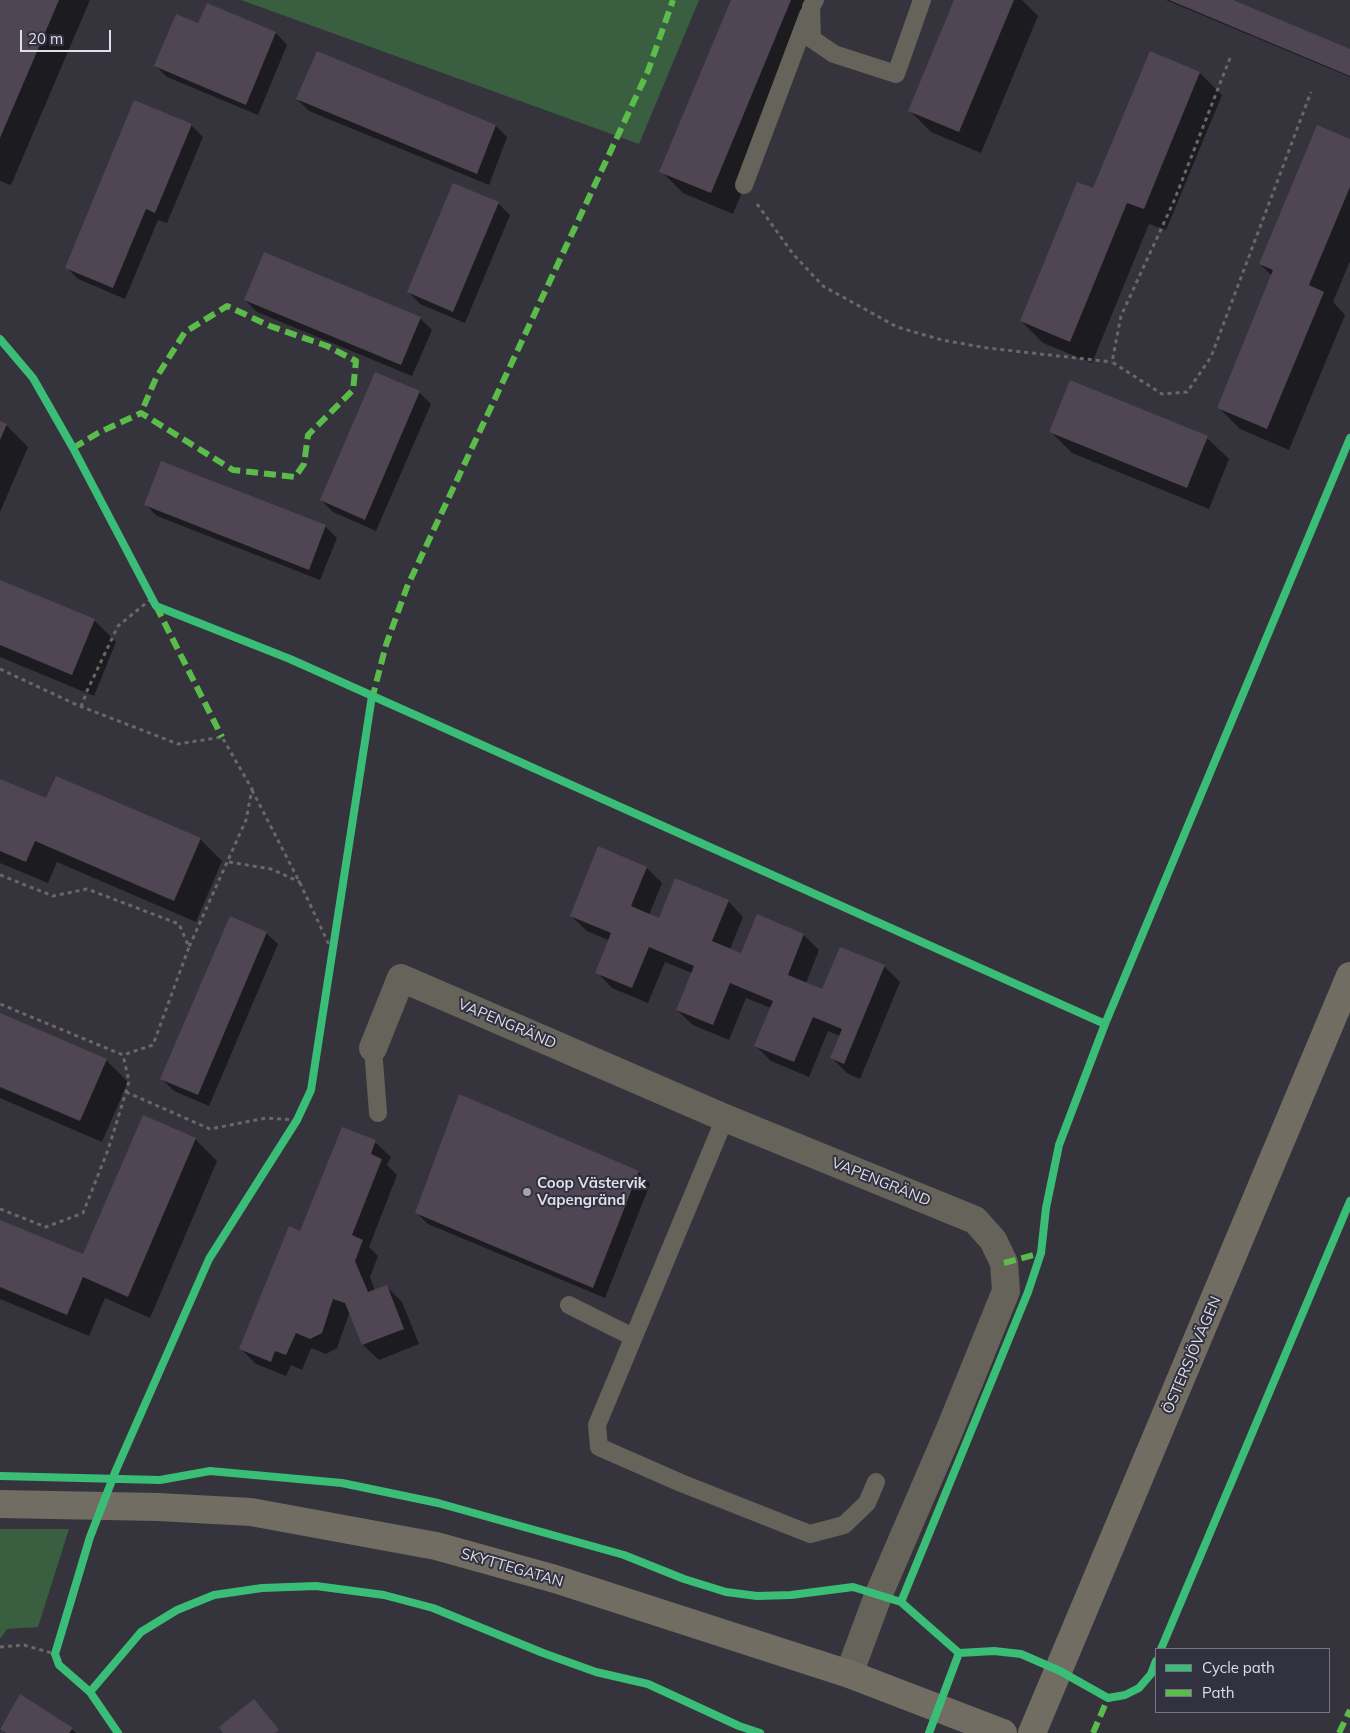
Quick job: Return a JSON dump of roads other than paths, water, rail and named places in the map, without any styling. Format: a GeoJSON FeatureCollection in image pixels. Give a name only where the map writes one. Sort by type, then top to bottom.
{"type":"FeatureCollection","features":[{"type":"Feature","properties":{"kind":"street","name":"ÖSTERSJÖVÄGEN"},"geometry":{"type":"LineString","coordinates":[[1032,1733],[1350,976]]}},
{"type":"Feature","properties":{"kind":"street","name":"VAPENGRÄND"},"geometry":{"type":"LineString","coordinates":[[373,1048],[400,978],[725,1118],[975,1220],[993,1240],[1004,1263],[1006,1291],[950,1429],[878,1596],[849,1674]]}},
{"type":"Feature","properties":{"kind":"street","name":"SKYTTEGATAN"},"geometry":{"type":"LineString","coordinates":[[0,1504],[158,1507],[251,1512],[436,1546],[555,1579],[849,1674],[940,1707],[1003,1733]]}},
{"type":"Feature","properties":{"kind":"lane"},"geometry":{"type":"LineString","coordinates":[[813,4],[812,39],[834,54],[896,74],[917,2]]}},
{"type":"Feature","properties":{"kind":"lane"},"geometry":{"type":"LineString","coordinates":[[744,185],[813,4]]}},
{"type":"Feature","properties":{"kind":"lane"},"geometry":{"type":"LineString","coordinates":[[373,1048],[378,1113]]}},
{"type":"Feature","properties":{"kind":"lane"},"geometry":{"type":"LineString","coordinates":[[725,1118],[597,1425],[600,1446],[681,1482],[810,1534],[844,1525],[867,1503],[876,1482]]}},
{"type":"Feature","properties":{"kind":"lane"},"geometry":{"type":"LineString","coordinates":[[569,1305],[633,1337]]}},
{"type":"Feature","properties":{"kind":"place","name":"Coop Västervik Vapengränd"},"geometry":{"type":"Point","coordinates":[527,1192]}}]}
